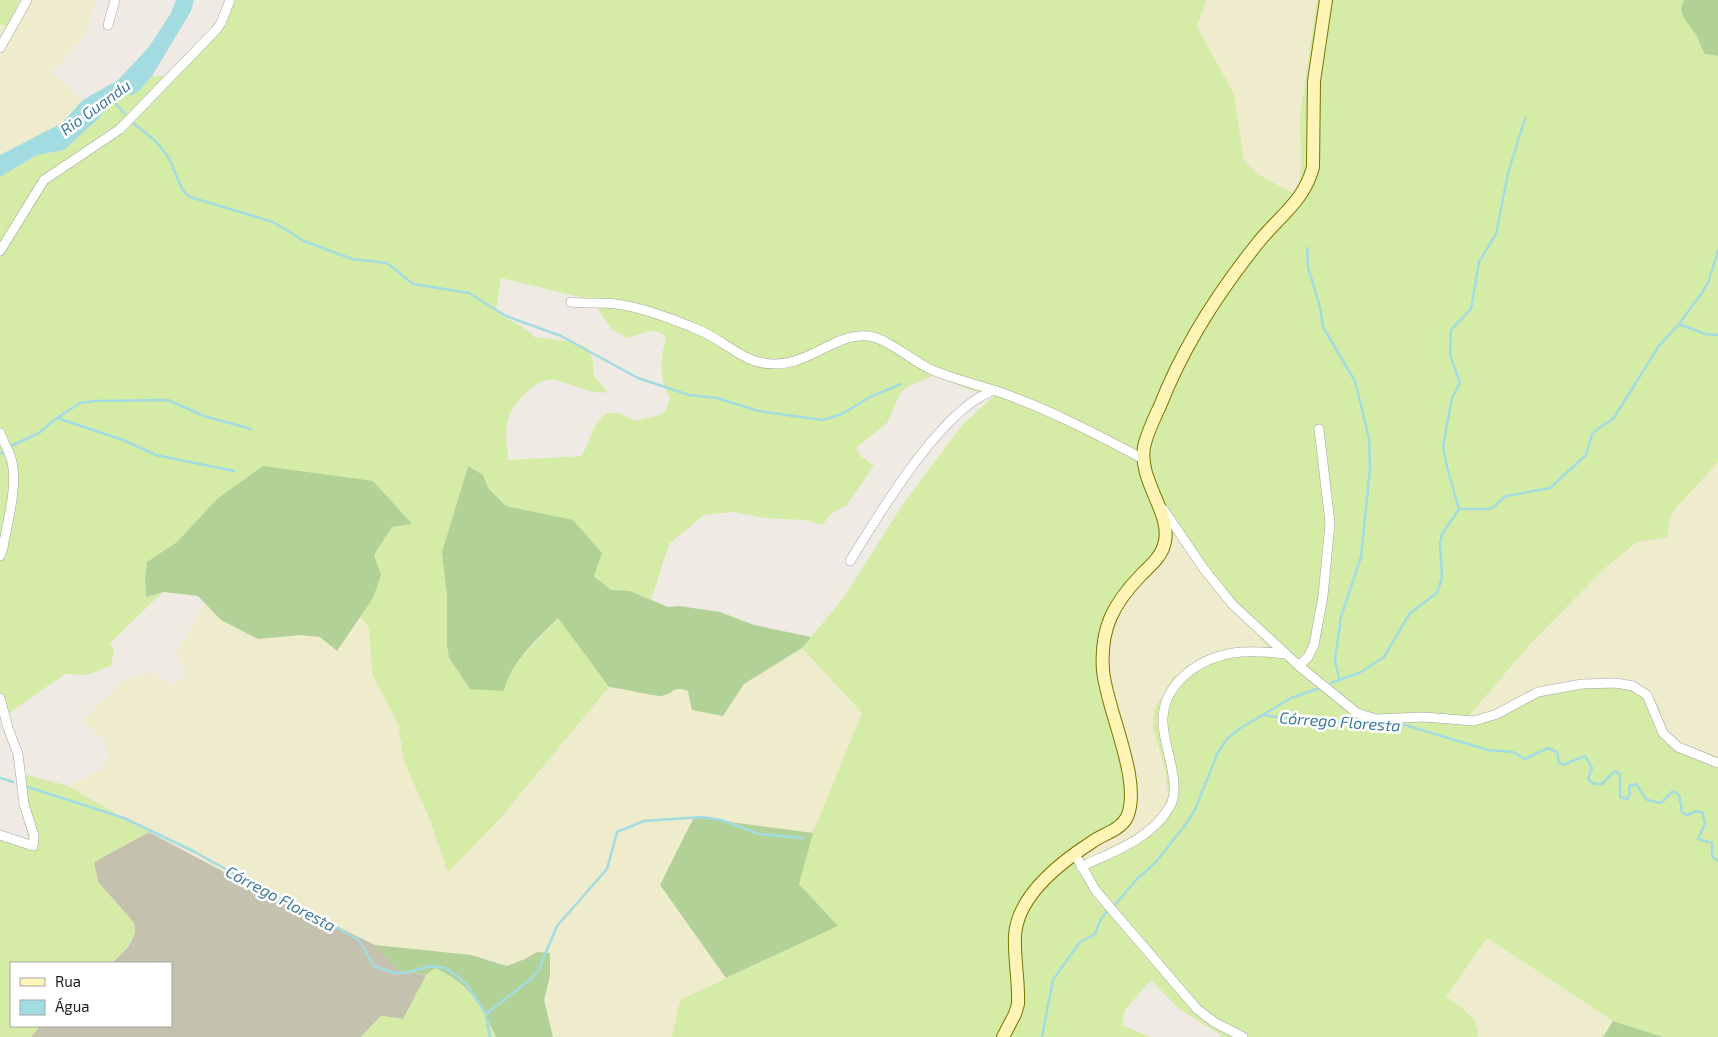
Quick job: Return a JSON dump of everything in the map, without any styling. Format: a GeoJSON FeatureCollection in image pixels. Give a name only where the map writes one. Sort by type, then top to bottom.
{"type":"FeatureCollection","features":[{"type":"Feature","properties":{"kind":"main road"},"geometry":{"type":"LineString","coordinates":[[1003,1037],[1016,1014],[1018,1004],[1015,936],[1021,910],[1038,888],[1074,853],[1123,824],[1130,806],[1130,791],[1123,750],[1103,673],[1103,648],[1107,625],[1120,597],[1152,564],[1164,545],[1164,522],[1147,480],[1143,458],[1144,445],[1173,371],[1214,301],[1264,235],[1291,209],[1304,192],[1310,178],[1313,167],[1314,80],[1326,0]]}},
{"type":"Feature","properties":{"kind":"street"},"geometry":{"type":"LineString","coordinates":[[0,48],[27,0]]}},
{"type":"Feature","properties":{"kind":"street"},"geometry":{"type":"LineString","coordinates":[[108,25],[115,0]]}},
{"type":"Feature","properties":{"kind":"street"},"geometry":{"type":"LineString","coordinates":[[0,251],[44,180],[120,129],[222,23],[230,0]]}},
{"type":"Feature","properties":{"kind":"street"},"geometry":{"type":"LineString","coordinates":[[571,302],[616,304],[633,307],[696,329],[715,337],[745,356],[760,363],[773,365],[794,362],[854,337],[870,336],[931,369],[996,390],[1056,414],[1143,458]]}},
{"type":"Feature","properties":{"kind":"street"},"geometry":{"type":"LineString","coordinates":[[850,561],[895,490],[954,417],[975,399],[996,390]]}},
{"type":"Feature","properties":{"kind":"street"},"geometry":{"type":"LineString","coordinates":[[1299,666],[1308,657],[1314,644],[1328,559],[1330,523],[1319,429]]}},
{"type":"Feature","properties":{"kind":"street"},"geometry":{"type":"LineString","coordinates":[[0,433],[12,460],[13,480],[4,548],[0,556]]}},
{"type":"Feature","properties":{"kind":"street"},"geometry":{"type":"LineString","coordinates":[[1155,499],[1232,604],[1299,666],[1347,706],[1368,718],[1424,717],[1474,721],[1491,716],[1538,692],[1606,682],[1633,686],[1646,695],[1663,733],[1672,743],[1687,752],[1718,763]]}},
{"type":"Feature","properties":{"kind":"street"},"geometry":{"type":"LineString","coordinates":[[1081,867],[1136,841],[1149,831],[1171,806],[1174,784],[1163,714],[1167,696],[1179,680],[1199,665],[1226,654],[1268,652],[1287,654]]}},
{"type":"Feature","properties":{"kind":"street"},"geometry":{"type":"LineString","coordinates":[[0,698],[8,728],[18,754],[24,804],[34,836],[33,846],[0,836]]}},
{"type":"Feature","properties":{"kind":"street"},"geometry":{"type":"LineString","coordinates":[[1074,853],[1081,867],[1111,909],[1197,1008],[1214,1022],[1243,1037]]}},
{"type":"Feature","properties":{"kind":"shaded area"},"geometry":{"type":"Polygon","coordinates":[[[20,0],[96,0],[85,34],[64,60],[50,71],[83,100],[62,123],[0,155],[0,24],[7,26],[20,0]]]}},
{"type":"Feature","properties":{"kind":"shaded area"},"geometry":{"type":"Polygon","coordinates":[[[1206,0],[1317,0],[1300,117],[1301,169],[1297,195],[1259,175],[1244,161],[1234,94],[1197,27],[1206,0]]]}},
{"type":"Feature","properties":{"kind":"shaded area"},"geometry":{"type":"Polygon","coordinates":[[[1718,462],[1718,759],[1468,718],[1532,642],[1604,569],[1637,542],[1668,537],[1669,519],[1676,508],[1718,462]]]}},
{"type":"Feature","properties":{"kind":"shaded area"},"geometry":{"type":"Polygon","coordinates":[[[1169,520],[1268,647],[1238,649],[1165,689],[1155,705],[1153,728],[1165,769],[1167,800],[1163,814],[1145,834],[1087,863],[1083,854],[1099,846],[1106,687],[1104,642],[1169,520]]]}},
{"type":"Feature","properties":{"kind":"shaded area"},"geometry":{"type":"Polygon","coordinates":[[[206,602],[221,620],[258,639],[300,635],[320,637],[337,650],[360,616],[369,628],[372,674],[398,724],[400,743],[448,871],[499,821],[609,687],[662,696],[676,688],[681,689],[688,691],[710,713],[722,716],[744,684],[802,648],[862,713],[813,833],[694,817],[660,885],[726,978],[680,1000],[672,1037],[553,1037],[544,1000],[550,976],[550,953],[537,952],[507,966],[493,960],[375,945],[297,906],[269,896],[68,786],[101,769],[109,756],[101,737],[82,721],[127,678],[153,672],[169,683],[175,683],[185,676],[176,653],[206,602]]]}},
{"type":"Feature","properties":{"kind":"shaded area"},"geometry":{"type":"Polygon","coordinates":[[[149,832],[269,896],[297,906],[375,945],[398,970],[426,975],[403,1019],[381,1016],[361,1037],[31,1037],[39,1027],[172,1027],[172,962],[113,962],[128,947],[135,933],[134,923],[98,882],[94,862],[149,832]]]}},
{"type":"Feature","properties":{"kind":"shaded area"},"geometry":{"type":"Polygon","coordinates":[[[1487,938],[1613,1021],[1603,1037],[1478,1037],[1478,1026],[1446,997],[1487,938]]]}},
{"type":"Feature","properties":{"kind":"green space"},"geometry":{"type":"Polygon","coordinates":[[[0,0],[20,0],[7,27],[0,24],[0,0]]]}},
{"type":"Feature","properties":{"kind":"green space"},"geometry":{"type":"Polygon","coordinates":[[[232,0],[1206,0],[1197,27],[1234,94],[1244,161],[1259,175],[1297,195],[1301,169],[1300,117],[1317,0],[1684,0],[1681,10],[1682,14],[1696,35],[1705,54],[1718,56],[1718,462],[1676,508],[1669,519],[1668,537],[1637,542],[1604,569],[1532,642],[1468,717],[1482,719],[1533,693],[1606,681],[1646,690],[1656,700],[1670,738],[1691,753],[1718,759],[1718,1037],[1663,1037],[1613,1021],[1487,938],[1446,997],[1472,1018],[1478,1037],[1220,1037],[1221,1035],[1178,1008],[1151,980],[1125,1010],[1122,1025],[1150,1037],[672,1037],[680,1000],[838,926],[799,884],[811,837],[862,713],[802,648],[844,597],[903,504],[962,425],[994,396],[967,389],[935,375],[909,386],[901,392],[887,423],[856,448],[861,456],[874,466],[846,506],[832,513],[822,525],[805,520],[764,518],[733,512],[704,515],[669,544],[651,600],[630,591],[611,590],[519,509],[506,506],[488,488],[483,475],[468,466],[442,552],[447,597],[447,646],[449,659],[470,689],[506,678],[520,659],[558,618],[609,687],[498,821],[448,872],[429,818],[404,761],[398,724],[372,674],[369,628],[360,616],[373,598],[373,555],[392,527],[411,524],[217,499],[177,542],[147,562],[145,579],[146,597],[163,592],[110,643],[114,651],[111,666],[86,675],[65,674],[5,716],[0,704],[0,177],[37,155],[64,150],[99,118],[115,98],[122,94],[140,90],[152,76],[171,76],[222,22],[232,0]],[[501,278],[496,311],[526,329],[534,337],[572,342],[588,348],[593,361],[593,375],[608,392],[588,391],[550,379],[536,385],[517,402],[508,419],[506,431],[508,460],[582,456],[596,424],[607,413],[619,413],[635,421],[656,416],[666,411],[670,398],[662,377],[662,361],[666,338],[662,334],[653,331],[627,338],[611,329],[592,300],[501,278]],[[1170,522],[1166,550],[1117,605],[1104,653],[1125,747],[1127,827],[1120,834],[1083,854],[1087,862],[1145,834],[1163,814],[1168,793],[1165,769],[1153,728],[1154,710],[1173,677],[1238,649],[1267,647],[1170,522]]]}},
{"type":"Feature","properties":{"kind":"green space"},"geometry":{"type":"Polygon","coordinates":[[[1684,0],[1718,0],[1718,56],[1705,54],[1696,35],[1682,14],[1681,10],[1684,0]]]}},
{"type":"Feature","properties":{"kind":"green space"},"geometry":{"type":"Polygon","coordinates":[[[263,466],[373,481],[412,524],[392,527],[374,555],[381,575],[373,598],[337,651],[320,637],[300,635],[258,639],[221,620],[198,596],[164,592],[146,597],[145,579],[147,562],[177,542],[217,499],[263,466]]]}},
{"type":"Feature","properties":{"kind":"green space"},"geometry":{"type":"Polygon","coordinates":[[[468,466],[483,475],[488,488],[506,506],[573,520],[602,553],[594,576],[611,590],[630,591],[668,607],[679,606],[720,612],[754,625],[811,637],[802,648],[744,684],[723,716],[692,710],[688,691],[683,689],[676,689],[661,696],[609,687],[558,618],[518,661],[507,681],[504,691],[470,689],[449,658],[447,646],[447,597],[442,552],[468,466]]]}},
{"type":"Feature","properties":{"kind":"green space"},"geometry":{"type":"Polygon","coordinates":[[[24,774],[68,786],[149,832],[94,862],[98,882],[134,923],[135,933],[128,947],[113,962],[10,962],[10,1027],[39,1027],[31,1037],[0,1037],[0,834],[29,842],[19,797],[24,774]]]}},
{"type":"Feature","properties":{"kind":"green space"},"geometry":{"type":"Polygon","coordinates":[[[694,817],[813,833],[799,884],[838,926],[726,978],[660,885],[694,817]]]}},
{"type":"Feature","properties":{"kind":"green space"},"geometry":{"type":"Polygon","coordinates":[[[375,945],[471,955],[507,966],[537,952],[550,953],[550,976],[544,1000],[553,1037],[496,1037],[479,1004],[457,981],[435,968],[426,975],[398,970],[375,945]]]}},
{"type":"Feature","properties":{"kind":"green space"},"geometry":{"type":"Polygon","coordinates":[[[434,968],[457,981],[465,988],[479,1004],[496,1037],[361,1037],[381,1016],[403,1019],[421,985],[434,968]]]}},
{"type":"Feature","properties":{"kind":"green space"},"geometry":{"type":"Polygon","coordinates":[[[1613,1021],[1663,1037],[1603,1037],[1613,1021]]]}},
{"type":"Feature","properties":{"kind":"water","name":"Rio Guandu"},"geometry":{"type":"Polygon","coordinates":[[[176,0],[194,0],[191,11],[152,76],[140,90],[133,95],[122,94],[115,98],[99,118],[64,150],[37,155],[0,177],[0,155],[62,123],[83,100],[118,80],[149,47],[171,13],[176,0]]]}},
{"type":"Feature","properties":{"kind":"waterway","name":"Rio Guandu"},"geometry":{"type":"LineString","coordinates":[[112,100],[125,114]]}},
{"type":"Feature","properties":{"kind":"waterway"},"geometry":{"type":"LineString","coordinates":[[1459,509],[1443,446],[1452,398],[1460,383],[1450,355],[1451,330],[1471,309],[1479,262],[1496,234],[1508,173],[1525,118]]}},
{"type":"Feature","properties":{"kind":"waterway"},"geometry":{"type":"LineString","coordinates":[[133,123],[162,148],[180,185],[190,197],[273,222],[304,241],[352,259],[387,263],[413,284],[469,293],[506,316],[561,336],[638,378],[689,395],[717,398],[758,411],[823,420],[842,414],[870,397],[901,384]]}},
{"type":"Feature","properties":{"kind":"waterway"},"geometry":{"type":"LineString","coordinates":[[1307,248],[1308,267],[1320,307],[1323,327],[1355,381],[1369,438],[1370,469],[1361,557],[1341,617],[1335,659],[1339,679]]}},
{"type":"Feature","properties":{"kind":"waterway"},"geometry":{"type":"LineString","coordinates":[[1459,509],[1489,509],[1507,496],[1550,488],[1586,455],[1592,435],[1596,430],[1613,419],[1659,346],[1679,324],[1701,294],[1708,283],[1718,251]]}},
{"type":"Feature","properties":{"kind":"waterway"},"geometry":{"type":"LineString","coordinates":[[1679,324],[1705,334],[1718,335]]}},
{"type":"Feature","properties":{"kind":"waterway"},"geometry":{"type":"LineString","coordinates":[[11,446],[39,433],[80,403],[95,401],[168,400],[204,416],[251,429]]}},
{"type":"Feature","properties":{"kind":"waterway"},"geometry":{"type":"LineString","coordinates":[[57,418],[123,440],[156,455],[234,471]]}},
{"type":"Feature","properties":{"kind":"waterway"},"geometry":{"type":"LineString","coordinates":[[0,454],[5,451]]}},
{"type":"Feature","properties":{"kind":"waterway"},"geometry":{"type":"LineString","coordinates":[[1331,683],[1361,672],[1384,657],[1410,613],[1437,593],[1442,578],[1440,542],[1442,534],[1459,509]]}},
{"type":"Feature","properties":{"kind":"waterway","name":"Córrego Floresta"},"geometry":{"type":"LineString","coordinates":[[1113,907],[1137,879],[1155,863],[1186,824],[1195,810],[1217,754],[1227,739],[1239,729],[1291,698],[1320,688]]}},
{"type":"Feature","properties":{"kind":"waterway","name":"Córrego Floresta"},"geometry":{"type":"LineString","coordinates":[[1265,715],[1298,721],[1405,725],[1488,750],[1513,752],[1525,759],[1548,748],[1557,752],[1559,762],[1563,765],[1585,756],[1592,768],[1588,779],[1594,784],[1602,784],[1615,771],[1620,774],[1620,797],[1628,799],[1630,793],[1629,786],[1636,784],[1647,800],[1661,803],[1673,791],[1679,795],[1682,812],[1687,815],[1697,811],[1703,813],[1705,824],[1698,839],[1712,843],[1712,856],[1718,861]]}},
{"type":"Feature","properties":{"kind":"waterway","name":"Córrego Floresta"},"geometry":{"type":"LineString","coordinates":[[0,778],[13,782]]}},
{"type":"Feature","properties":{"kind":"waterway","name":"Córrego Floresta"},"geometry":{"type":"LineString","coordinates":[[28,787],[124,818],[195,852],[359,940],[374,966],[394,973],[406,973],[430,966],[445,968],[467,985],[486,1014],[490,1037]]}},
{"type":"Feature","properties":{"kind":"waterway"},"geometry":{"type":"LineString","coordinates":[[486,1014],[531,979],[538,971],[557,926],[607,869],[617,832],[644,821],[702,817],[721,820],[759,834],[803,838]]}},
{"type":"Feature","properties":{"kind":"waterway","name":"Córrego Floresta"},"geometry":{"type":"LineString","coordinates":[[1042,1037],[1053,980],[1080,942],[1095,934],[1101,919],[1108,910]]}}]}
